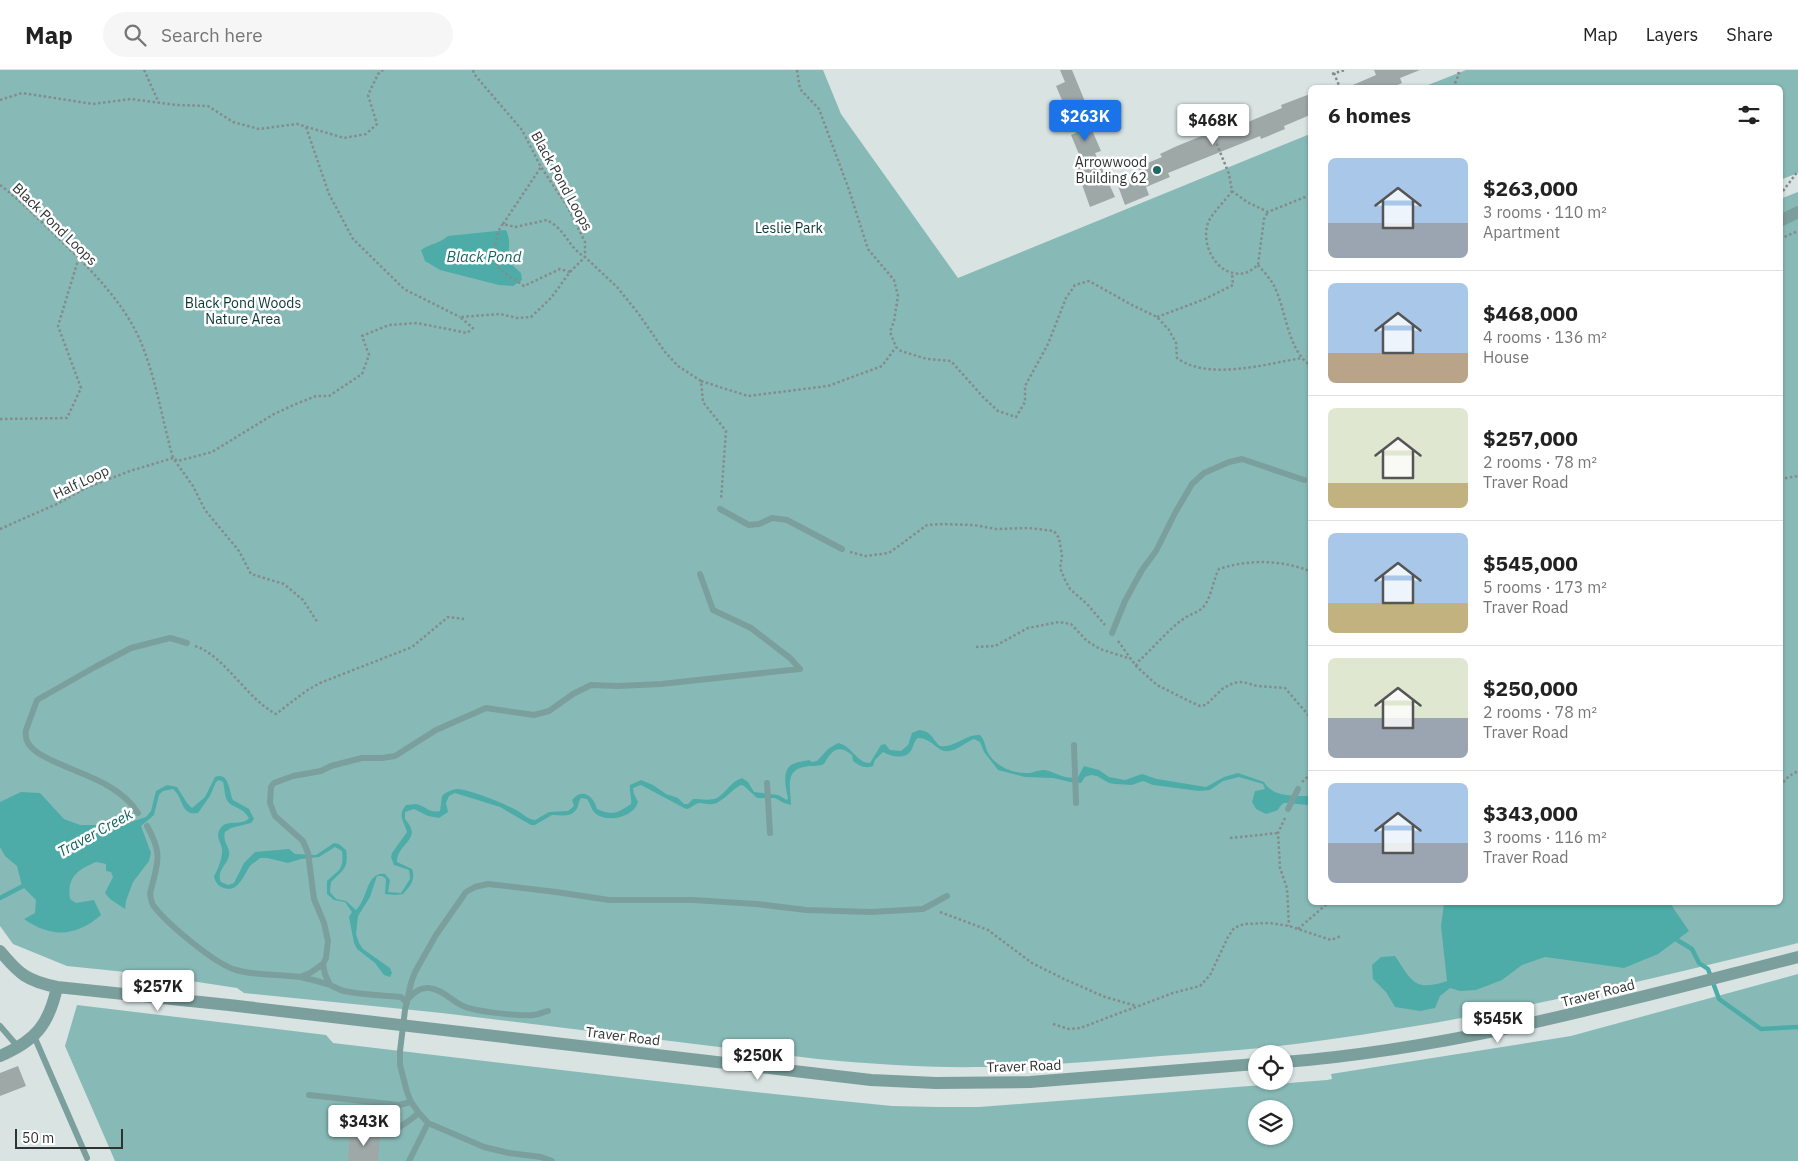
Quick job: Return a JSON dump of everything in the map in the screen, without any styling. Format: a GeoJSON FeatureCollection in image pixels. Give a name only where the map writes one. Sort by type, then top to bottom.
{"type":"FeatureCollection","features":[{"type":"Feature","properties":{"kind":"street"},"geometry":{"type":"LineString","coordinates":[[1783,220],[1798,212]]}},
{"type":"Feature","properties":{"kind":"street","name":"Traver Road"},"geometry":{"type":"LineString","coordinates":[[0,951],[25,977],[41,984],[57,987],[229,1005],[871,1080],[936,1083],[1030,1082],[1248,1065]]}},
{"type":"Feature","properties":{"kind":"street","name":"Traver Road"},"geometry":{"type":"LineString","coordinates":[[1293,1061],[1323,1059],[1488,1033],[1721,978],[1798,956]]}},
{"type":"Feature","properties":{"kind":"street"},"geometry":{"type":"LineString","coordinates":[[0,1056],[19,1048],[34,1036],[45,1022],[53,1005],[57,987]]}},
{"type":"Feature","properties":{"kind":"lane"},"geometry":{"type":"LineString","coordinates":[[1112,633],[1125,601],[1142,570],[1156,552],[1192,484],[1204,473],[1229,462],[1242,459],[1304,480]]}},
{"type":"Feature","properties":{"kind":"lane"},"geometry":{"type":"LineString","coordinates":[[720,509],[749,525],[759,524],[772,518],[787,520],[842,549]]}},
{"type":"Feature","properties":{"kind":"lane"},"geometry":{"type":"LineString","coordinates":[[300,977],[323,964],[326,958],[328,942],[324,923],[314,899],[308,853],[303,841],[275,816],[270,803],[270,787],[274,783],[292,776],[321,771],[331,766],[362,758],[395,756],[436,730],[486,708],[534,715],[549,711],[573,694],[591,685],[662,684],[800,669],[790,658],[751,628],[713,610],[700,574]]}},
{"type":"Feature","properties":{"kind":"lane"},"geometry":{"type":"LineString","coordinates":[[138,813],[128,801],[110,787],[38,753],[28,744],[25,735],[26,730],[37,700],[95,667],[131,648],[170,638],[187,643]]}},
{"type":"Feature","properties":{"kind":"lane"},"geometry":{"type":"LineString","coordinates":[[1074,744],[1076,803]]}},
{"type":"Feature","properties":{"kind":"lane"},"geometry":{"type":"LineString","coordinates":[[767,783],[770,833]]}},
{"type":"Feature","properties":{"kind":"lane"},"geometry":{"type":"LineString","coordinates":[[1288,809],[1298,788]]}},
{"type":"Feature","properties":{"kind":"lane"},"geometry":{"type":"LineString","coordinates":[[147,826],[154,838],[158,852],[150,894],[153,905],[186,937],[228,968],[266,975],[300,977],[330,985],[343,991],[400,997],[407,1001]]}},
{"type":"Feature","properties":{"kind":"lane"},"geometry":{"type":"LineString","coordinates":[[552,1161],[541,1157],[484,1147],[428,1123],[411,1102],[404,1081],[400,1065],[401,1040],[407,1001],[415,972],[436,935],[466,892],[482,885],[556,892],[609,900],[693,900],[814,910],[910,911],[927,908],[947,896]]}},
{"type":"Feature","properties":{"kind":"lane"},"geometry":{"type":"LineString","coordinates":[[323,964],[330,985]]}},
{"type":"Feature","properties":{"kind":"lane"},"geometry":{"type":"LineString","coordinates":[[407,1001],[414,992],[427,988],[435,989],[464,1006],[488,1012],[535,1015],[548,1011]]}},
{"type":"Feature","properties":{"kind":"lane"},"geometry":{"type":"LineString","coordinates":[[0,1026],[19,1048]]}},
{"type":"Feature","properties":{"kind":"lane"},"geometry":{"type":"LineString","coordinates":[[34,1036],[87,1158]]}},
{"type":"Feature","properties":{"kind":"lane"},"geometry":{"type":"LineString","coordinates":[[309,1095],[399,1105],[411,1102]]}},
{"type":"Feature","properties":{"kind":"lane"},"geometry":{"type":"LineString","coordinates":[[383,1132],[402,1126],[419,1113]]}},
{"type":"Feature","properties":{"kind":"lane"},"geometry":{"type":"LineString","coordinates":[[409,1161],[428,1123]]}},
{"type":"Feature","properties":{"kind":"path"},"geometry":{"type":"LineString","coordinates":[[144,70],[159,103]]}},
{"type":"Feature","properties":{"kind":"path"},"geometry":{"type":"LineString","coordinates":[[0,100],[22,93],[93,104],[131,99],[176,105],[208,106],[233,122],[259,128],[297,124],[344,138],[366,134],[377,124],[368,95],[378,74],[383,70]]}},
{"type":"Feature","properties":{"kind":"path","name":"Black Pond Loops"},"geometry":{"type":"LineString","coordinates":[[473,70],[474,74],[522,130],[542,167],[567,206],[585,242],[585,257]]}},
{"type":"Feature","properties":{"kind":"path"},"geometry":{"type":"LineString","coordinates":[[797,70],[800,89],[819,109],[848,187],[868,249],[894,280],[898,296],[894,321],[890,332],[896,346],[901,351],[927,359],[950,360],[982,397],[998,411],[1016,416],[1025,402],[1025,386],[1048,344],[1066,298],[1076,285],[1089,282],[1132,306],[1158,317],[1169,330],[1176,343],[1177,358],[1186,365],[1223,370],[1302,358]]}},
{"type":"Feature","properties":{"kind":"path"},"geometry":{"type":"LineString","coordinates":[[1338,85],[1333,74],[1345,70]]}},
{"type":"Feature","properties":{"kind":"path"},"geometry":{"type":"LineString","coordinates":[[1454,85],[1459,74],[1457,70]]}},
{"type":"Feature","properties":{"kind":"path"},"geometry":{"type":"LineString","coordinates":[[1209,125],[1230,174],[1232,192],[1208,222],[1206,239],[1209,251],[1218,266],[1232,273],[1245,273],[1258,265]]}},
{"type":"Feature","properties":{"kind":"path"},"geometry":{"type":"LineString","coordinates":[[173,458],[178,461],[212,452],[274,414],[316,396],[329,396],[362,374],[369,355],[362,336],[389,324],[417,323],[467,333],[473,328],[460,317],[404,289],[353,239],[329,194],[306,127]]}},
{"type":"Feature","properties":{"kind":"path"},"geometry":{"type":"LineString","coordinates":[[542,167],[503,224],[499,227],[495,243],[495,258],[498,267],[524,286],[560,269],[570,272]]}},
{"type":"Feature","properties":{"kind":"path"},"geometry":{"type":"LineString","coordinates":[[1783,191],[1798,171]]}},
{"type":"Feature","properties":{"kind":"path","name":"Black Pond Loops"},"geometry":{"type":"LineString","coordinates":[[0,185],[79,256],[126,313],[152,372],[173,458]]}},
{"type":"Feature","properties":{"kind":"path"},"geometry":{"type":"LineString","coordinates":[[1232,192],[1268,212]]}},
{"type":"Feature","properties":{"kind":"path"},"geometry":{"type":"LineString","coordinates":[[1308,196],[1268,212],[1264,219],[1258,265],[1273,283],[1296,349],[1308,363]]}},
{"type":"Feature","properties":{"kind":"path"},"geometry":{"type":"LineString","coordinates":[[503,224],[515,227],[547,220],[558,228],[568,243],[617,287],[665,352],[678,366],[702,382],[748,396],[828,386],[882,366],[896,346]]}},
{"type":"Feature","properties":{"kind":"path"},"geometry":{"type":"LineString","coordinates":[[1783,238],[1798,231]]}},
{"type":"Feature","properties":{"kind":"path"},"geometry":{"type":"LineString","coordinates":[[0,419],[66,418],[81,388],[58,326],[79,256]]}},
{"type":"Feature","properties":{"kind":"path"},"geometry":{"type":"LineString","coordinates":[[460,317],[500,314],[517,318],[531,317],[551,298],[570,272],[585,257]]}},
{"type":"Feature","properties":{"kind":"path"},"geometry":{"type":"LineString","coordinates":[[1158,317],[1205,299],[1233,285],[1232,273]]}},
{"type":"Feature","properties":{"kind":"path"},"geometry":{"type":"LineString","coordinates":[[702,382],[703,402],[726,431],[720,509]]}},
{"type":"Feature","properties":{"kind":"path"},"geometry":{"type":"LineString","coordinates":[[173,458],[193,486],[205,510],[239,551],[251,574],[284,584],[303,600],[318,624]]}},
{"type":"Feature","properties":{"kind":"path","name":"Half Loop"},"geometry":{"type":"LineString","coordinates":[[0,529],[57,504],[88,487],[130,471],[173,458]]}},
{"type":"Feature","properties":{"kind":"path"},"geometry":{"type":"LineString","coordinates":[[1783,478],[1798,476]]}},
{"type":"Feature","properties":{"kind":"path"},"geometry":{"type":"LineString","coordinates":[[842,549],[865,556],[889,553],[927,526],[942,524],[974,525],[996,529],[1028,528],[1054,531],[1060,538],[1062,556],[1060,568],[1070,589],[1087,604],[1112,633],[1136,666],[1158,685],[1200,706],[1206,705],[1222,690],[1234,683],[1243,682],[1258,686],[1285,688],[1308,716]]}},
{"type":"Feature","properties":{"kind":"path"},"geometry":{"type":"LineString","coordinates":[[1136,666],[1182,620],[1204,606],[1214,579],[1220,569],[1236,564],[1277,563],[1295,565],[1308,570]]}},
{"type":"Feature","properties":{"kind":"path"},"geometry":{"type":"LineString","coordinates":[[187,643],[202,648],[213,656],[264,707],[276,714],[306,691],[320,683],[412,647],[448,617],[464,620]]}},
{"type":"Feature","properties":{"kind":"path"},"geometry":{"type":"LineString","coordinates":[[976,647],[986,648],[994,646],[1028,628],[1059,622],[1071,624],[1087,641],[1100,650],[1132,659]]}},
{"type":"Feature","properties":{"kind":"path"},"geometry":{"type":"LineString","coordinates":[[1783,783],[1798,770]]}},
{"type":"Feature","properties":{"kind":"path"},"geometry":{"type":"LineString","coordinates":[[1288,809],[1278,833],[1280,868],[1287,888],[1289,926]]}},
{"type":"Feature","properties":{"kind":"path"},"geometry":{"type":"LineString","coordinates":[[1230,838],[1278,833]]}},
{"type":"Feature","properties":{"kind":"path"},"geometry":{"type":"LineString","coordinates":[[1298,929],[1326,905]]}},
{"type":"Feature","properties":{"kind":"path"},"geometry":{"type":"LineString","coordinates":[[927,908],[988,930],[1032,963],[1056,975],[1105,997],[1137,1006]]}},
{"type":"Feature","properties":{"kind":"path"},"geometry":{"type":"LineString","coordinates":[[1053,1024],[1069,1029],[1080,1028],[1137,1006],[1200,986],[1210,976],[1234,928],[1244,924],[1257,922],[1289,926],[1331,940],[1341,936]]}},
{"type":"Feature","properties":{"kind":"green space"},"geometry":{"type":"Polygon","coordinates":[[[0,70],[823,70],[841,114],[958,278],[1308,135],[1308,905],[1783,905],[1783,198],[1798,192],[1798,943],[1681,972],[1563,998],[1444,1021],[1325,1040],[1284,1045],[1248,1045],[1248,1049],[1243,1050],[1027,1066],[961,1067],[818,1059],[442,1013],[244,993],[237,988],[145,974],[67,966],[13,944],[0,926],[0,70]]]}},
{"type":"Feature","properties":{"kind":"green space"},"geometry":{"type":"Polygon","coordinates":[[[1466,70],[1798,70],[1798,173],[1783,179],[1783,85],[1428,85],[1466,70]]]}},
{"type":"Feature","properties":{"kind":"green space"},"geometry":{"type":"Polygon","coordinates":[[[1798,974],[1798,1161],[115,1161],[65,1046],[77,1005],[326,1035],[333,1043],[682,1084],[892,1106],[979,1107],[1248,1086],[1248,1090],[1293,1090],[1293,1083],[1332,1079],[1331,1074],[1571,1036],[1798,974]]]}},
{"type":"Feature","properties":{"kind":"water","name":"Black Pond"},"geometry":{"type":"Polygon","coordinates":[[[506,230],[509,241],[507,260],[521,273],[522,280],[513,286],[499,285],[440,270],[425,261],[421,250],[448,236],[506,230]]]}},
{"type":"Feature","properties":{"kind":"water"},"geometry":{"type":"Polygon","coordinates":[[[919,730],[923,731],[929,734],[940,746],[950,745],[975,735],[980,735],[991,757],[1004,768],[1014,772],[1030,773],[1044,770],[1073,778],[1078,777],[1084,766],[1099,770],[1109,777],[1125,780],[1142,774],[1157,779],[1206,787],[1224,777],[1238,773],[1264,782],[1272,791],[1284,795],[1308,796],[1308,801],[1287,801],[1278,810],[1266,814],[1256,809],[1252,802],[1255,791],[1265,789],[1263,784],[1239,777],[1223,781],[1210,790],[1199,791],[1153,785],[1143,781],[1132,785],[1115,784],[1091,775],[1085,777],[1081,783],[1053,778],[1025,777],[998,770],[984,752],[980,742],[974,739],[956,749],[945,751],[928,741],[918,738],[911,750],[904,756],[889,755],[883,752],[875,760],[873,766],[870,767],[858,764],[853,761],[852,755],[839,749],[830,755],[824,764],[798,769],[794,772],[790,782],[791,805],[775,798],[757,798],[741,785],[715,803],[698,803],[686,809],[641,785],[633,788],[638,802],[631,812],[626,815],[613,818],[600,816],[595,813],[587,799],[581,798],[574,813],[565,816],[552,815],[535,825],[531,825],[500,807],[455,793],[449,796],[446,803],[448,812],[439,818],[428,816],[414,809],[405,812],[405,819],[412,832],[411,837],[398,856],[397,862],[412,869],[412,883],[403,894],[385,894],[386,879],[382,876],[377,876],[370,897],[358,916],[356,934],[359,943],[363,949],[390,968],[392,973],[390,977],[384,975],[375,963],[357,949],[349,917],[352,912],[345,902],[334,900],[327,894],[327,881],[338,872],[342,862],[342,851],[335,847],[319,857],[288,863],[260,858],[250,866],[237,886],[229,889],[217,884],[214,876],[222,855],[218,837],[220,829],[226,824],[246,821],[249,818],[227,801],[223,782],[219,780],[198,813],[188,812],[173,789],[163,791],[159,795],[154,815],[141,826],[151,853],[149,861],[133,882],[125,909],[110,899],[105,893],[113,877],[111,872],[106,871],[106,864],[96,862],[75,875],[70,885],[70,899],[76,903],[94,900],[101,915],[82,928],[73,931],[54,932],[34,925],[24,919],[35,913],[36,900],[22,886],[17,866],[5,856],[0,847],[0,802],[21,792],[40,793],[64,819],[80,825],[113,828],[146,817],[151,811],[156,791],[167,785],[177,787],[192,808],[205,797],[215,777],[220,776],[226,779],[233,800],[249,809],[254,819],[251,823],[231,828],[225,832],[224,836],[229,856],[222,868],[221,882],[228,885],[234,883],[244,863],[255,852],[289,849],[295,854],[316,855],[334,843],[339,844],[346,850],[347,861],[342,872],[331,882],[330,892],[336,899],[346,901],[356,910],[371,881],[379,874],[385,874],[390,880],[388,892],[401,893],[410,879],[409,870],[394,865],[391,857],[407,832],[402,815],[406,805],[415,804],[436,812],[440,811],[442,796],[452,790],[461,789],[487,797],[535,820],[549,812],[568,811],[574,806],[572,800],[580,794],[590,797],[597,809],[612,813],[619,811],[631,804],[630,785],[641,780],[653,785],[666,794],[678,798],[684,804],[688,804],[693,799],[715,799],[734,782],[742,778],[748,782],[754,792],[778,795],[787,800],[786,775],[787,770],[793,764],[809,760],[812,762],[817,761],[828,749],[838,743],[847,747],[861,760],[870,763],[881,745],[885,744],[890,750],[901,751],[908,745],[912,733],[919,730]]]}},
{"type":"Feature","properties":{"kind":"water"},"geometry":{"type":"Polygon","coordinates":[[[1444,905],[1672,905],[1689,931],[1658,954],[1624,968],[1545,957],[1522,965],[1502,980],[1476,990],[1460,991],[1450,988],[1440,996],[1435,1008],[1420,1011],[1395,1007],[1386,992],[1373,979],[1372,965],[1381,957],[1395,956],[1410,978],[1421,985],[1447,981],[1441,926],[1444,905]]]}},
{"type":"Feature","properties":{"kind":"building"},"geometry":{"type":"Polygon","coordinates":[[[1060,70],[1072,70],[1093,121],[1089,123],[1101,151],[1095,153],[1115,197],[1090,207],[1074,162],[1081,159],[1071,135],[1076,133],[1056,86],[1065,82],[1060,70]]]}},
{"type":"Feature","properties":{"kind":"building"},"geometry":{"type":"Polygon","coordinates":[[[1374,70],[1420,70],[1400,78],[1402,83],[1398,85],[1353,85],[1376,75],[1374,70]]]}},
{"type":"Feature","properties":{"kind":"building"},"geometry":{"type":"Polygon","coordinates":[[[1308,95],[1308,116],[1284,126],[1285,129],[1261,139],[1260,136],[1168,173],[1170,177],[1146,187],[1149,195],[1125,205],[1118,186],[1142,176],[1138,167],[1162,157],[1160,154],[1177,146],[1246,118],[1248,122],[1282,108],[1281,105],[1308,95]]]}},
{"type":"Feature","properties":{"kind":"building"},"geometry":{"type":"Polygon","coordinates":[[[18,1066],[26,1086],[0,1096],[0,1073],[18,1066]]]}},
{"type":"Feature","properties":{"kind":"building"},"geometry":{"type":"Polygon","coordinates":[[[350,1131],[378,1134],[380,1136],[378,1161],[348,1161],[350,1131]]]}},
{"type":"Feature","properties":{"kind":"waterway","name":"Traver Creek"},"geometry":{"type":"LineString","coordinates":[[1280,800],[1308,803]]}},
{"type":"Feature","properties":{"kind":"waterway","name":"Traver Creek"},"geometry":{"type":"LineString","coordinates":[[0,898],[25,885]]}},
{"type":"Feature","properties":{"kind":"waterway","name":"Traver Creek"},"geometry":{"type":"LineString","coordinates":[[1674,938],[1692,949],[1699,963],[1708,969],[1719,999],[1761,1029],[1798,1027]]}},
{"type":"Feature","properties":{"kind":"place","name":"Arrowwood Building 62"},"geometry":{"type":"Point","coordinates":[1157,170]}},
{"type":"Feature","properties":{"kind":"park label","name":"Leslie Park"},"geometry":{"type":"Point","coordinates":[789,228]}},
{"type":"Feature","properties":{"kind":"park label","name":"Black Pond Woods Nature Area"},"geometry":{"type":"Point","coordinates":[243,312]}}]}
